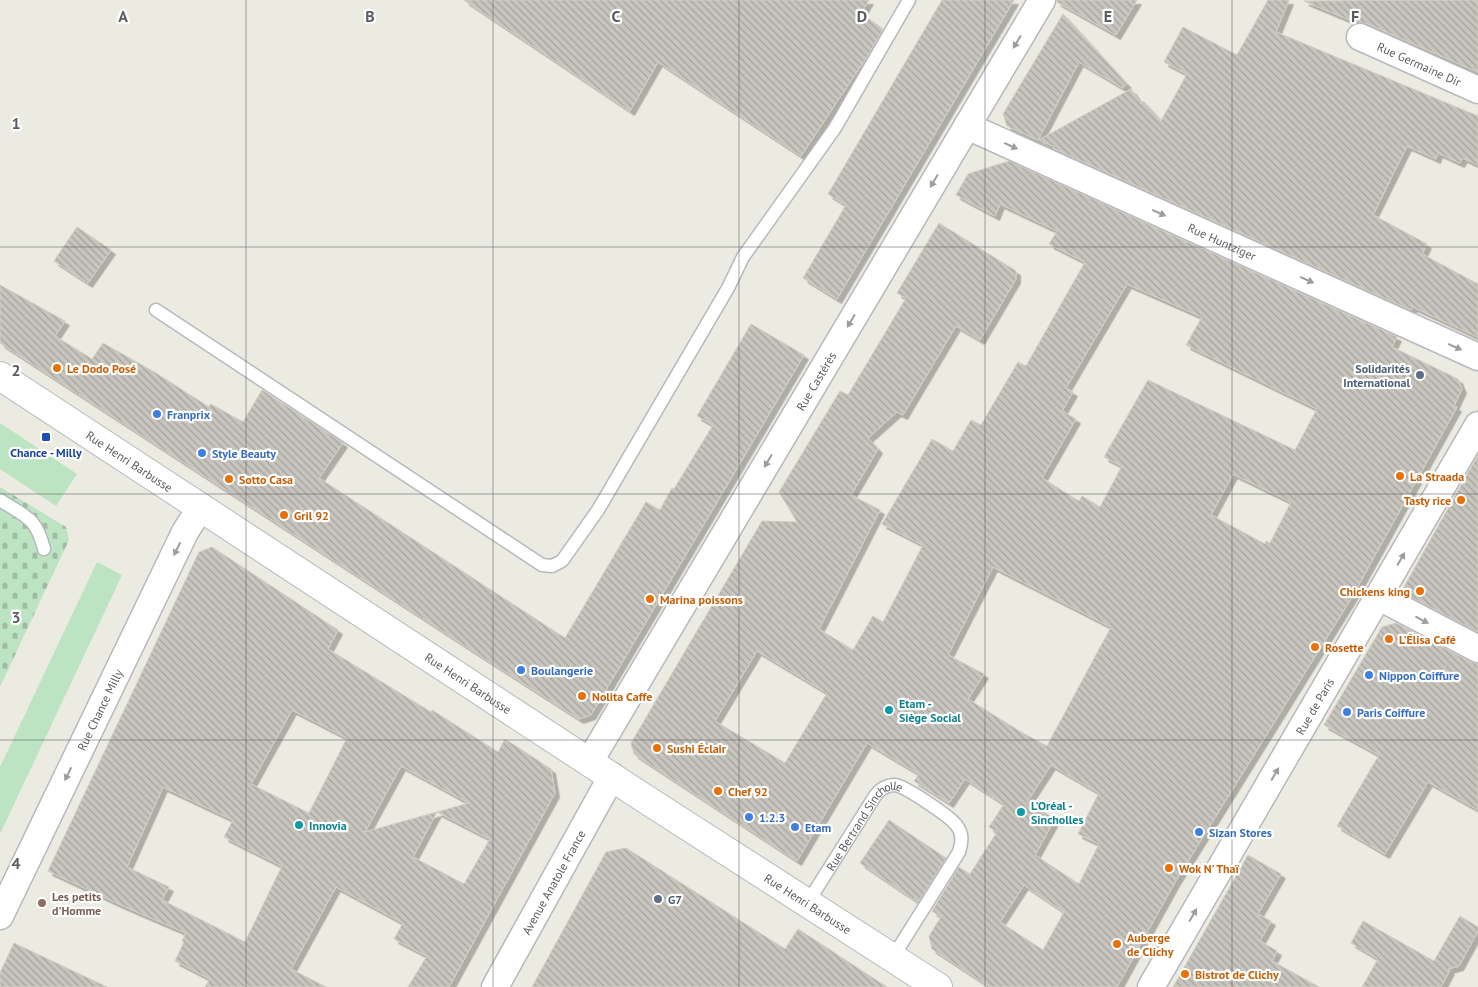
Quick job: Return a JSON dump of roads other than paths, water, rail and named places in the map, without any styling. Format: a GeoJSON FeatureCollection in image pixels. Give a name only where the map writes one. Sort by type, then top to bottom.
{"type":"FeatureCollection","features":[{"type":"Feature","properties":{"kind":"street","name":"Rue Castérès"},"geometry":{"type":"LineString","coordinates":[[590,761],[1042,0]]}},
{"type":"Feature","properties":{"kind":"street","name":"Rue Germaine Dir"},"geometry":{"type":"LineString","coordinates":[[1360,37],[1478,90]]}},
{"type":"Feature","properties":{"kind":"street","name":"Rue Huntziger"},"geometry":{"type":"LineString","coordinates":[[967,126],[1478,357]]}},
{"type":"Feature","properties":{"kind":"street","name":"Rue Henri Barbusse"},"geometry":{"type":"LineString","coordinates":[[0,376],[938,987]]}},
{"type":"Feature","properties":{"kind":"street","name":"Rue de Paris"},"geometry":{"type":"LineString","coordinates":[[1151,987],[1478,425]]}},
{"type":"Feature","properties":{"kind":"street","name":"Rue Chance Milly"},"geometry":{"type":"LineString","coordinates":[[0,916],[185,532],[201,507]]}},
{"type":"Feature","properties":{"kind":"street"},"geometry":{"type":"LineString","coordinates":[[1379,597],[1478,649]]}},
{"type":"Feature","properties":{"kind":"street","name":"Avenue Anatole France"},"geometry":{"type":"LineString","coordinates":[[495,987],[612,776]]}},
{"type":"Feature","properties":{"kind":"lane"},"geometry":{"type":"LineString","coordinates":[[156,310],[542,565],[552,566],[562,561],[598,510],[728,288],[742,257],[835,128],[909,0]]}},
{"type":"Feature","properties":{"kind":"lane"},"geometry":{"type":"LineString","coordinates":[[0,500],[32,521],[40,532],[44,550]]}},
{"type":"Feature","properties":{"kind":"lane","name":"Rue Bertrand Sincholle"},"geometry":{"type":"LineString","coordinates":[[808,902],[880,789],[888,786],[902,787],[952,819],[962,835],[960,852],[893,958]]}},
{"type":"Feature","properties":{"kind":"place","name":"Le Dodo Posé"},"geometry":{"type":"Point","coordinates":[57,368]}},
{"type":"Feature","properties":{"kind":"place","name":"Solidarités International"},"geometry":{"type":"Point","coordinates":[1420,375]}},
{"type":"Feature","properties":{"kind":"place","name":"Franprix"},"geometry":{"type":"Point","coordinates":[157,414]}},
{"type":"Feature","properties":{"kind":"place","name":"Chance - Milly"},"geometry":{"type":"Point","coordinates":[46,437]}},
{"type":"Feature","properties":{"kind":"place","name":"Style Beauty"},"geometry":{"type":"Point","coordinates":[202,453]}},
{"type":"Feature","properties":{"kind":"place","name":"La Straada"},"geometry":{"type":"Point","coordinates":[1400,476]}},
{"type":"Feature","properties":{"kind":"place","name":"Sotto Casa"},"geometry":{"type":"Point","coordinates":[229,479]}},
{"type":"Feature","properties":{"kind":"place","name":"Tasty rice"},"geometry":{"type":"Point","coordinates":[1461,500]}},
{"type":"Feature","properties":{"kind":"place","name":"Gril 92"},"geometry":{"type":"Point","coordinates":[284,515]}},
{"type":"Feature","properties":{"kind":"place","name":"Chickens king"},"geometry":{"type":"Point","coordinates":[1420,591]}},
{"type":"Feature","properties":{"kind":"place","name":"Marina poissons"},"geometry":{"type":"Point","coordinates":[650,599]}},
{"type":"Feature","properties":{"kind":"place","name":"L'Élisa Café"},"geometry":{"type":"Point","coordinates":[1389,639]}},
{"type":"Feature","properties":{"kind":"place","name":"Rosette"},"geometry":{"type":"Point","coordinates":[1315,647]}},
{"type":"Feature","properties":{"kind":"place","name":"Boulangerie"},"geometry":{"type":"Point","coordinates":[521,670]}},
{"type":"Feature","properties":{"kind":"place","name":"Nippon Coiffure"},"geometry":{"type":"Point","coordinates":[1369,675]}},
{"type":"Feature","properties":{"kind":"place","name":"Nolita Caffe"},"geometry":{"type":"Point","coordinates":[582,696]}},
{"type":"Feature","properties":{"kind":"place","name":"Etam - Siège Social"},"geometry":{"type":"Point","coordinates":[889,710]}},
{"type":"Feature","properties":{"kind":"place","name":"Paris Coiffure"},"geometry":{"type":"Point","coordinates":[1347,712]}},
{"type":"Feature","properties":{"kind":"place","name":"Sushi Éclair"},"geometry":{"type":"Point","coordinates":[657,748]}},
{"type":"Feature","properties":{"kind":"place","name":"Chef 92"},"geometry":{"type":"Point","coordinates":[718,791]}},
{"type":"Feature","properties":{"kind":"place","name":"L'Oréal - Sincholles"},"geometry":{"type":"Point","coordinates":[1021,812]}},
{"type":"Feature","properties":{"kind":"place","name":"1.2.3"},"geometry":{"type":"Point","coordinates":[749,817]}},
{"type":"Feature","properties":{"kind":"place","name":"Innovia"},"geometry":{"type":"Point","coordinates":[299,825]}},
{"type":"Feature","properties":{"kind":"place","name":"Etam"},"geometry":{"type":"Point","coordinates":[795,827]}},
{"type":"Feature","properties":{"kind":"place","name":"Sizan Stores"},"geometry":{"type":"Point","coordinates":[1199,832]}},
{"type":"Feature","properties":{"kind":"place","name":"Wok N' Thaï"},"geometry":{"type":"Point","coordinates":[1169,868]}},
{"type":"Feature","properties":{"kind":"place","name":"G7"},"geometry":{"type":"Point","coordinates":[658,899]}},
{"type":"Feature","properties":{"kind":"place","name":"Les petits d'Homme"},"geometry":{"type":"Point","coordinates":[42,903]}},
{"type":"Feature","properties":{"kind":"place","name":"Auberge de Clichy"},"geometry":{"type":"Point","coordinates":[1117,944]}},
{"type":"Feature","properties":{"kind":"place","name":"Bistrot de Clichy"},"geometry":{"type":"Point","coordinates":[1185,974]}}]}
